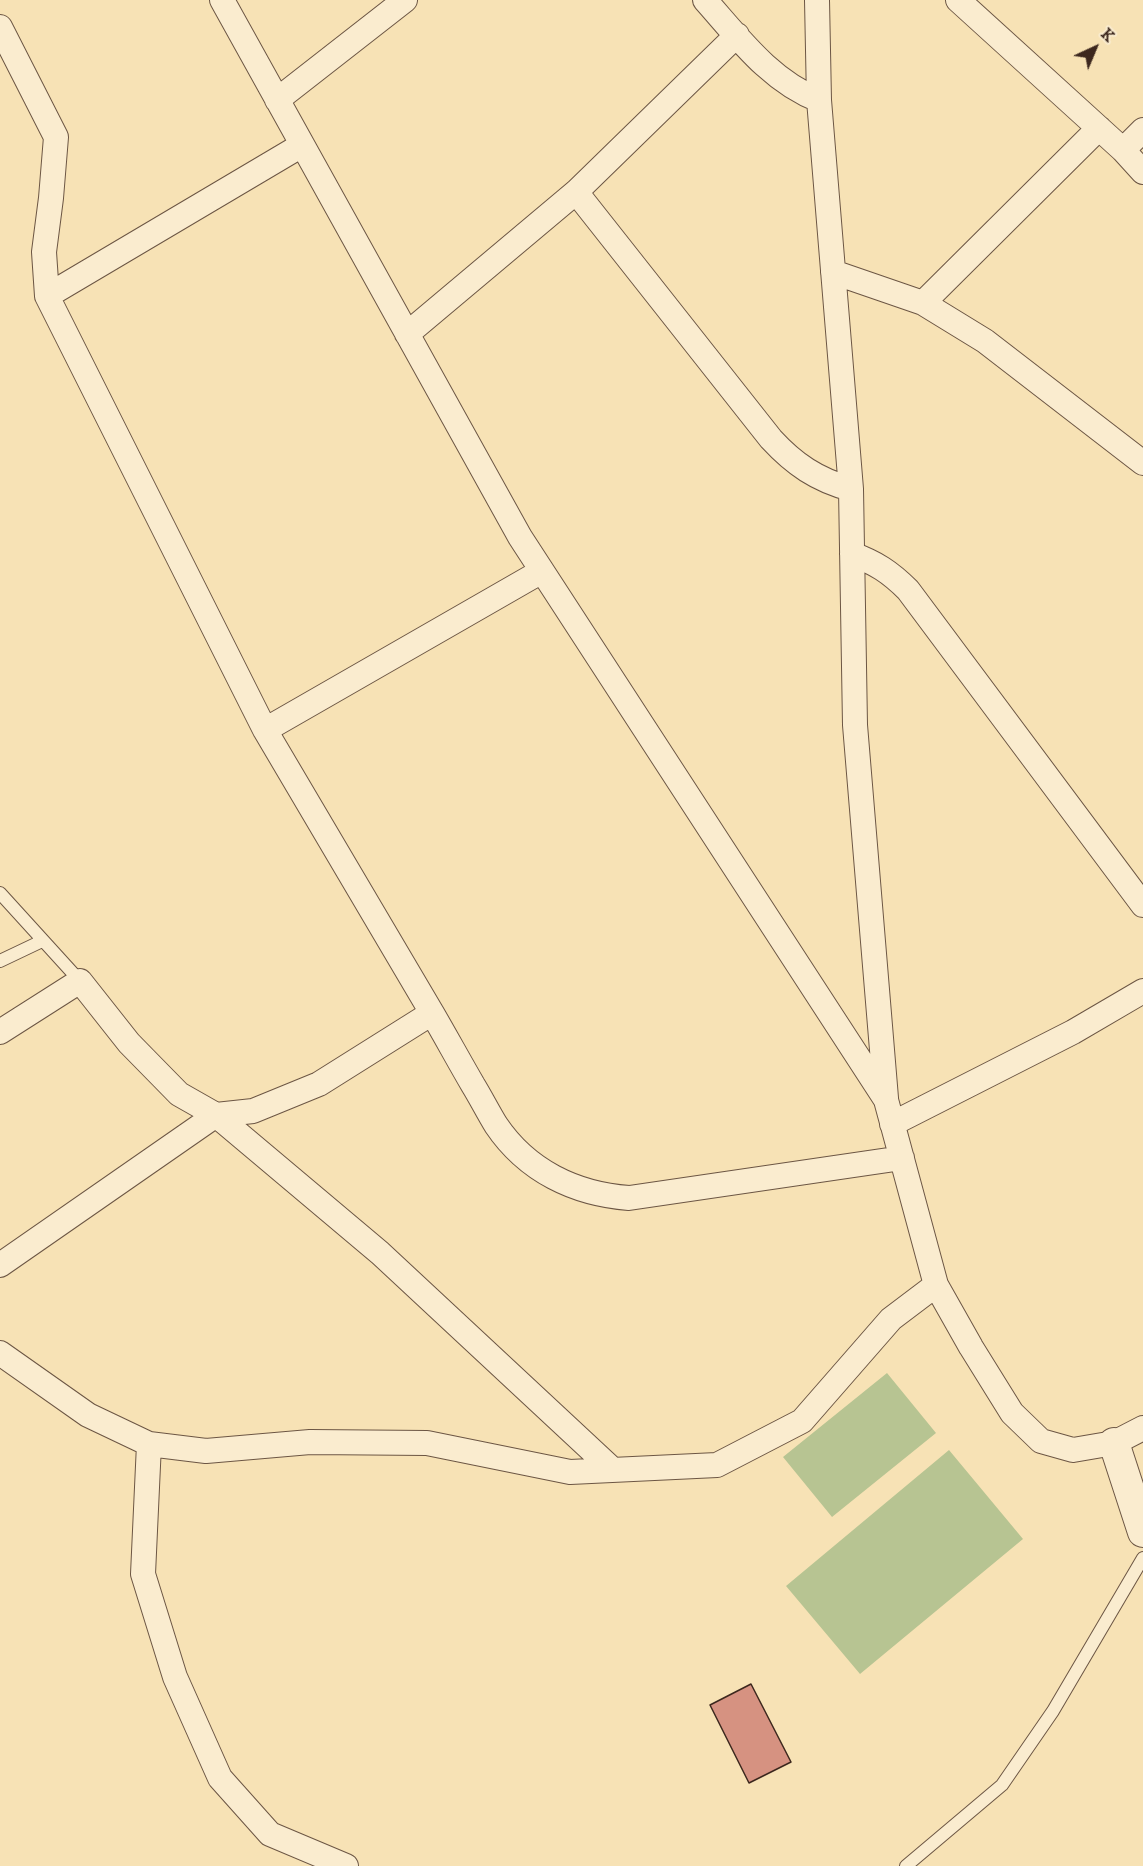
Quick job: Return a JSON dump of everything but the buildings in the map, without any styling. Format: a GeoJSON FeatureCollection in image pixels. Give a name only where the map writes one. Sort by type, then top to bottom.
{"type":"FeatureCollection","features":[{"type":"Feature","properties":{"kind":"street"},"geometry":{"type":"LineString","coordinates":[[222,0],[520,537],[886,1100]]}},
{"type":"Feature","properties":{"kind":"street"},"geometry":{"type":"LineString","coordinates":[[277,100],[405,0]]}},
{"type":"Feature","properties":{"kind":"street"},"geometry":{"type":"LineString","coordinates":[[705,0],[784,81],[800,93],[819,100]]}},
{"type":"Feature","properties":{"kind":"street"},"geometry":{"type":"LineString","coordinates":[[817,0],[819,100],[851,489],[855,725],[886,1100],[936,1285],[1012,1413],[1041,1441],[1073,1450],[1114,1443],[1143,1428]]}},
{"type":"Feature","properties":{"kind":"street"},"geometry":{"type":"LineString","coordinates":[[958,0],[1123,150],[1143,172]]}},
{"type":"Feature","properties":{"kind":"street"},"geometry":{"type":"LineString","coordinates":[[0,27],[56,137],[44,252],[47,296],[265,730],[496,1125],[530,1163],[551,1177],[588,1192],[628,1198],[902,1158]]}},
{"type":"Feature","properties":{"kind":"street"},"geometry":{"type":"LineString","coordinates":[[407,334],[576,192],[737,35]]}},
{"type":"Feature","properties":{"kind":"street"},"geometry":{"type":"LineString","coordinates":[[923,303],[1099,128]]}},
{"type":"Feature","properties":{"kind":"street"},"geometry":{"type":"LineString","coordinates":[[1123,150],[1143,130]]}},
{"type":"Feature","properties":{"kind":"street"},"geometry":{"type":"LineString","coordinates":[[47,296],[302,145]]}},
{"type":"Feature","properties":{"kind":"street"},"geometry":{"type":"LineString","coordinates":[[576,192],[787,457],[811,474],[851,489]]}},
{"type":"Feature","properties":{"kind":"street"},"geometry":{"type":"LineString","coordinates":[[833,272],[923,303],[985,341],[1143,463]]}},
{"type":"Feature","properties":{"kind":"street"},"geometry":{"type":"LineString","coordinates":[[852,554],[874,563],[908,590],[1143,905]]}},
{"type":"Feature","properties":{"kind":"street"},"geometry":{"type":"LineString","coordinates":[[265,730],[542,571]]}},
{"type":"Feature","properties":{"kind":"street"},"geometry":{"type":"LineString","coordinates":[[0,1032],[80,981],[129,1043],[179,1094],[216,1114],[380,1254],[613,1470]]}},
{"type":"Feature","properties":{"kind":"street"},"geometry":{"type":"LineString","coordinates":[[892,1124],[1073,1032],[1143,991]]}},
{"type":"Feature","properties":{"kind":"street"},"geometry":{"type":"LineString","coordinates":[[0,1265],[216,1114],[253,1111],[319,1084],[432,1013]]}},
{"type":"Feature","properties":{"kind":"street"},"geometry":{"type":"LineString","coordinates":[[0,1353],[88,1415],[149,1444],[206,1451],[310,1442],[427,1443],[570,1472],[717,1465],[802,1421],[891,1319],[936,1285]]}},
{"type":"Feature","properties":{"kind":"street"},"geometry":{"type":"LineString","coordinates":[[1114,1443],[1143,1532]]}},
{"type":"Feature","properties":{"kind":"street"},"geometry":{"type":"LineString","coordinates":[[149,1444],[143,1574],[175,1677],[220,1778],[270,1834],[346,1866]]}},
{"type":"Feature","properties":{"kind":"lane"},"geometry":{"type":"LineString","coordinates":[[0,893],[80,981]]}},
{"type":"Feature","properties":{"kind":"lane"},"geometry":{"type":"LineString","coordinates":[[0,961],[42,941]]}},
{"type":"Feature","properties":{"kind":"lane"},"geometry":{"type":"LineString","coordinates":[[906,1866],[1002,1785],[1053,1711],[1143,1558]]}},
{"type":"Feature","properties":{"kind":"green space"},"geometry":{"type":"Polygon","coordinates":[[[887,1373],[936,1433],[832,1517],[783,1457],[887,1373]]]}},
{"type":"Feature","properties":{"kind":"green space"},"geometry":{"type":"Polygon","coordinates":[[[949,1450],[1023,1539],[860,1674],[786,1586],[949,1450]]]}}]}
